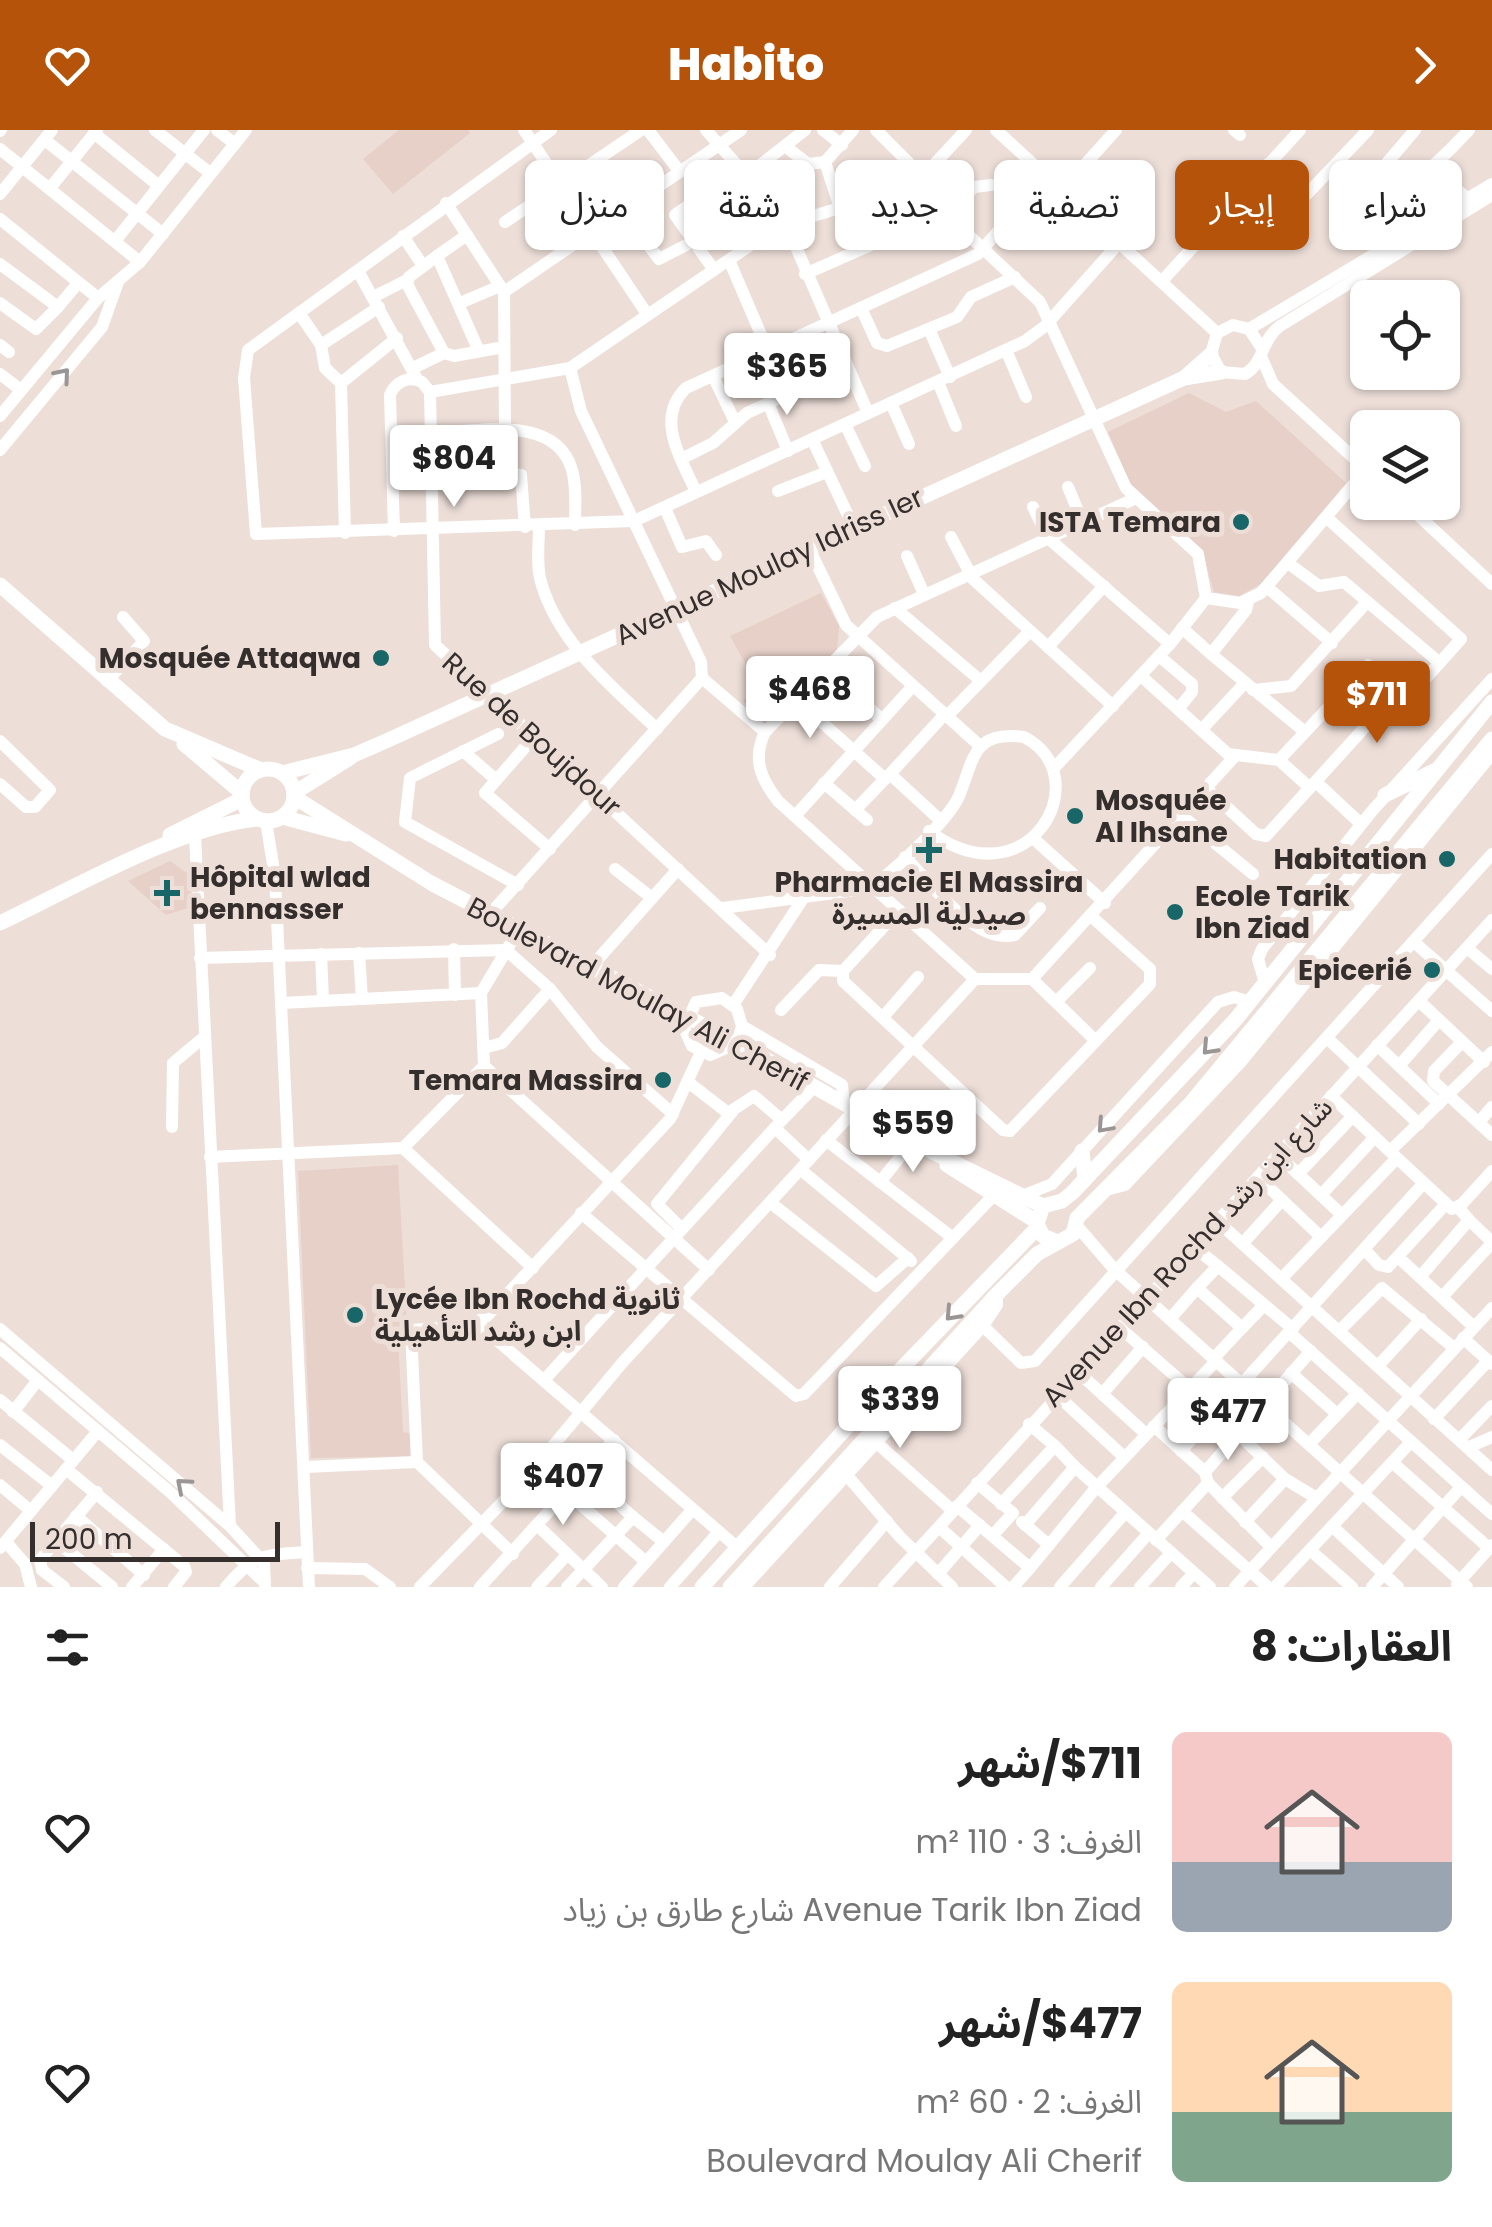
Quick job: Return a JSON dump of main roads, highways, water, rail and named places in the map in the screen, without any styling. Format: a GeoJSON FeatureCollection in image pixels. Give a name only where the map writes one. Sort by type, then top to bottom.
{"type":"FeatureCollection","features":[{"type":"Feature","properties":{"kind":"main road"},"geometry":{"type":"LineString","coordinates":[[1184,378],[1210,354]]}},
{"type":"Feature","properties":{"kind":"main road"},"geometry":{"type":"LineString","coordinates":[[1184,378],[1222,372]]}},
{"type":"Feature","properties":{"kind":"main road","name":"Avenue Moulay Idriss Ier"},"geometry":{"type":"LineString","coordinates":[[354,755],[1184,378]]}},
{"type":"Feature","properties":{"kind":"main road"},"geometry":{"type":"LineString","coordinates":[[0,586],[269,819]]}},
{"type":"Feature","properties":{"kind":"main road"},"geometry":{"type":"LineString","coordinates":[[702,1587],[1038,1225],[1044,1206],[1062,1202],[1249,1002],[1492,702]]}},
{"type":"Feature","properties":{"kind":"main road"},"geometry":{"type":"LineString","coordinates":[[178,737],[261,770],[282,773],[354,755]]}},
{"type":"Feature","properties":{"kind":"main road"},"geometry":{"type":"LineString","coordinates":[[730,1587],[843,1471],[997,1294],[1037,1254],[1069,1233],[1106,1190],[1194,1107],[1492,740]]}},
{"type":"Feature","properties":{"kind":"main road"},"geometry":{"type":"LineString","coordinates":[[0,923],[196,835],[269,819],[294,795],[354,755]]}},
{"type":"Feature","properties":{"kind":"main road"},"geometry":{"type":"LineString","coordinates":[[1386,794],[1438,769]]}},
{"type":"Feature","properties":{"kind":"main road"},"geometry":{"type":"LineString","coordinates":[[242,796],[246,780],[261,770]]}},
{"type":"Feature","properties":{"kind":"main road"},"geometry":{"type":"LineString","coordinates":[[328,818],[324,792],[336,770]]}},
{"type":"Feature","properties":{"kind":"main road"},"geometry":{"type":"LineString","coordinates":[[282,773],[294,795]]}},
{"type":"Feature","properties":{"kind":"main road","name":"Boulevard Moulay Ali Cherif"},"geometry":{"type":"LineString","coordinates":[[294,795],[349,835],[490,914],[737,1043],[912,1142],[1044,1206]]}},
{"type":"Feature","properties":{"kind":"main road"},"geometry":{"type":"LineString","coordinates":[[0,912],[242,796]]}},
{"type":"Feature","properties":{"kind":"main road","name":"Boulevard Moulay Ali Cherif"},"geometry":{"type":"LineString","coordinates":[[269,819],[349,835]]}},
{"type":"Feature","properties":{"kind":"main road","name":"Boulevard Moulay Ali Cherif"},"geometry":{"type":"LineString","coordinates":[[928,1150],[1038,1225],[1069,1233]]}},
{"type":"Feature","properties":{"kind":"main road"},"geometry":{"type":"LineString","coordinates":[[1082,1151],[1086,1178]]}},
{"type":"Feature","properties":{"kind":"main road"},"geometry":{"type":"LineString","coordinates":[[1062,1202],[1069,1233]]}},
{"type":"Feature","properties":{"kind":"main road"},"geometry":{"type":"LineString","coordinates":[[1018,1213],[1020,1244]]}},
{"type":"Feature","properties":{"kind":"place","name":"ISTA Temara"},"geometry":{"type":"Point","coordinates":[1241,522]}},
{"type":"Feature","properties":{"kind":"place","name":"Mosquée Attaqwa"},"geometry":{"type":"Point","coordinates":[381,658]}},
{"type":"Feature","properties":{"kind":"place","name":"Mosquée Al Ihsane"},"geometry":{"type":"Point","coordinates":[1075,816]}},
{"type":"Feature","properties":{"kind":"place","name":"Pharmacie El Massira صيدلية المسيرة"},"geometry":{"type":"Point","coordinates":[929,850]}},
{"type":"Feature","properties":{"kind":"place","name":"Habitation"},"geometry":{"type":"Point","coordinates":[1447,859]}},
{"type":"Feature","properties":{"kind":"place","name":"Hôpital wlad bennasser"},"geometry":{"type":"Point","coordinates":[167,893]}},
{"type":"Feature","properties":{"kind":"place","name":"Ecole Tarik Ibn Ziad"},"geometry":{"type":"Point","coordinates":[1175,912]}},
{"type":"Feature","properties":{"kind":"place","name":"Epicerié"},"geometry":{"type":"Point","coordinates":[1432,970]}},
{"type":"Feature","properties":{"kind":"place","name":"Temara Massira"},"geometry":{"type":"Point","coordinates":[663,1080]}},
{"type":"Feature","properties":{"kind":"place","name":"Lycée Ibn Rochd ثانوية ابن رشد التأهيلية"},"geometry":{"type":"Point","coordinates":[355,1315]}}]}
